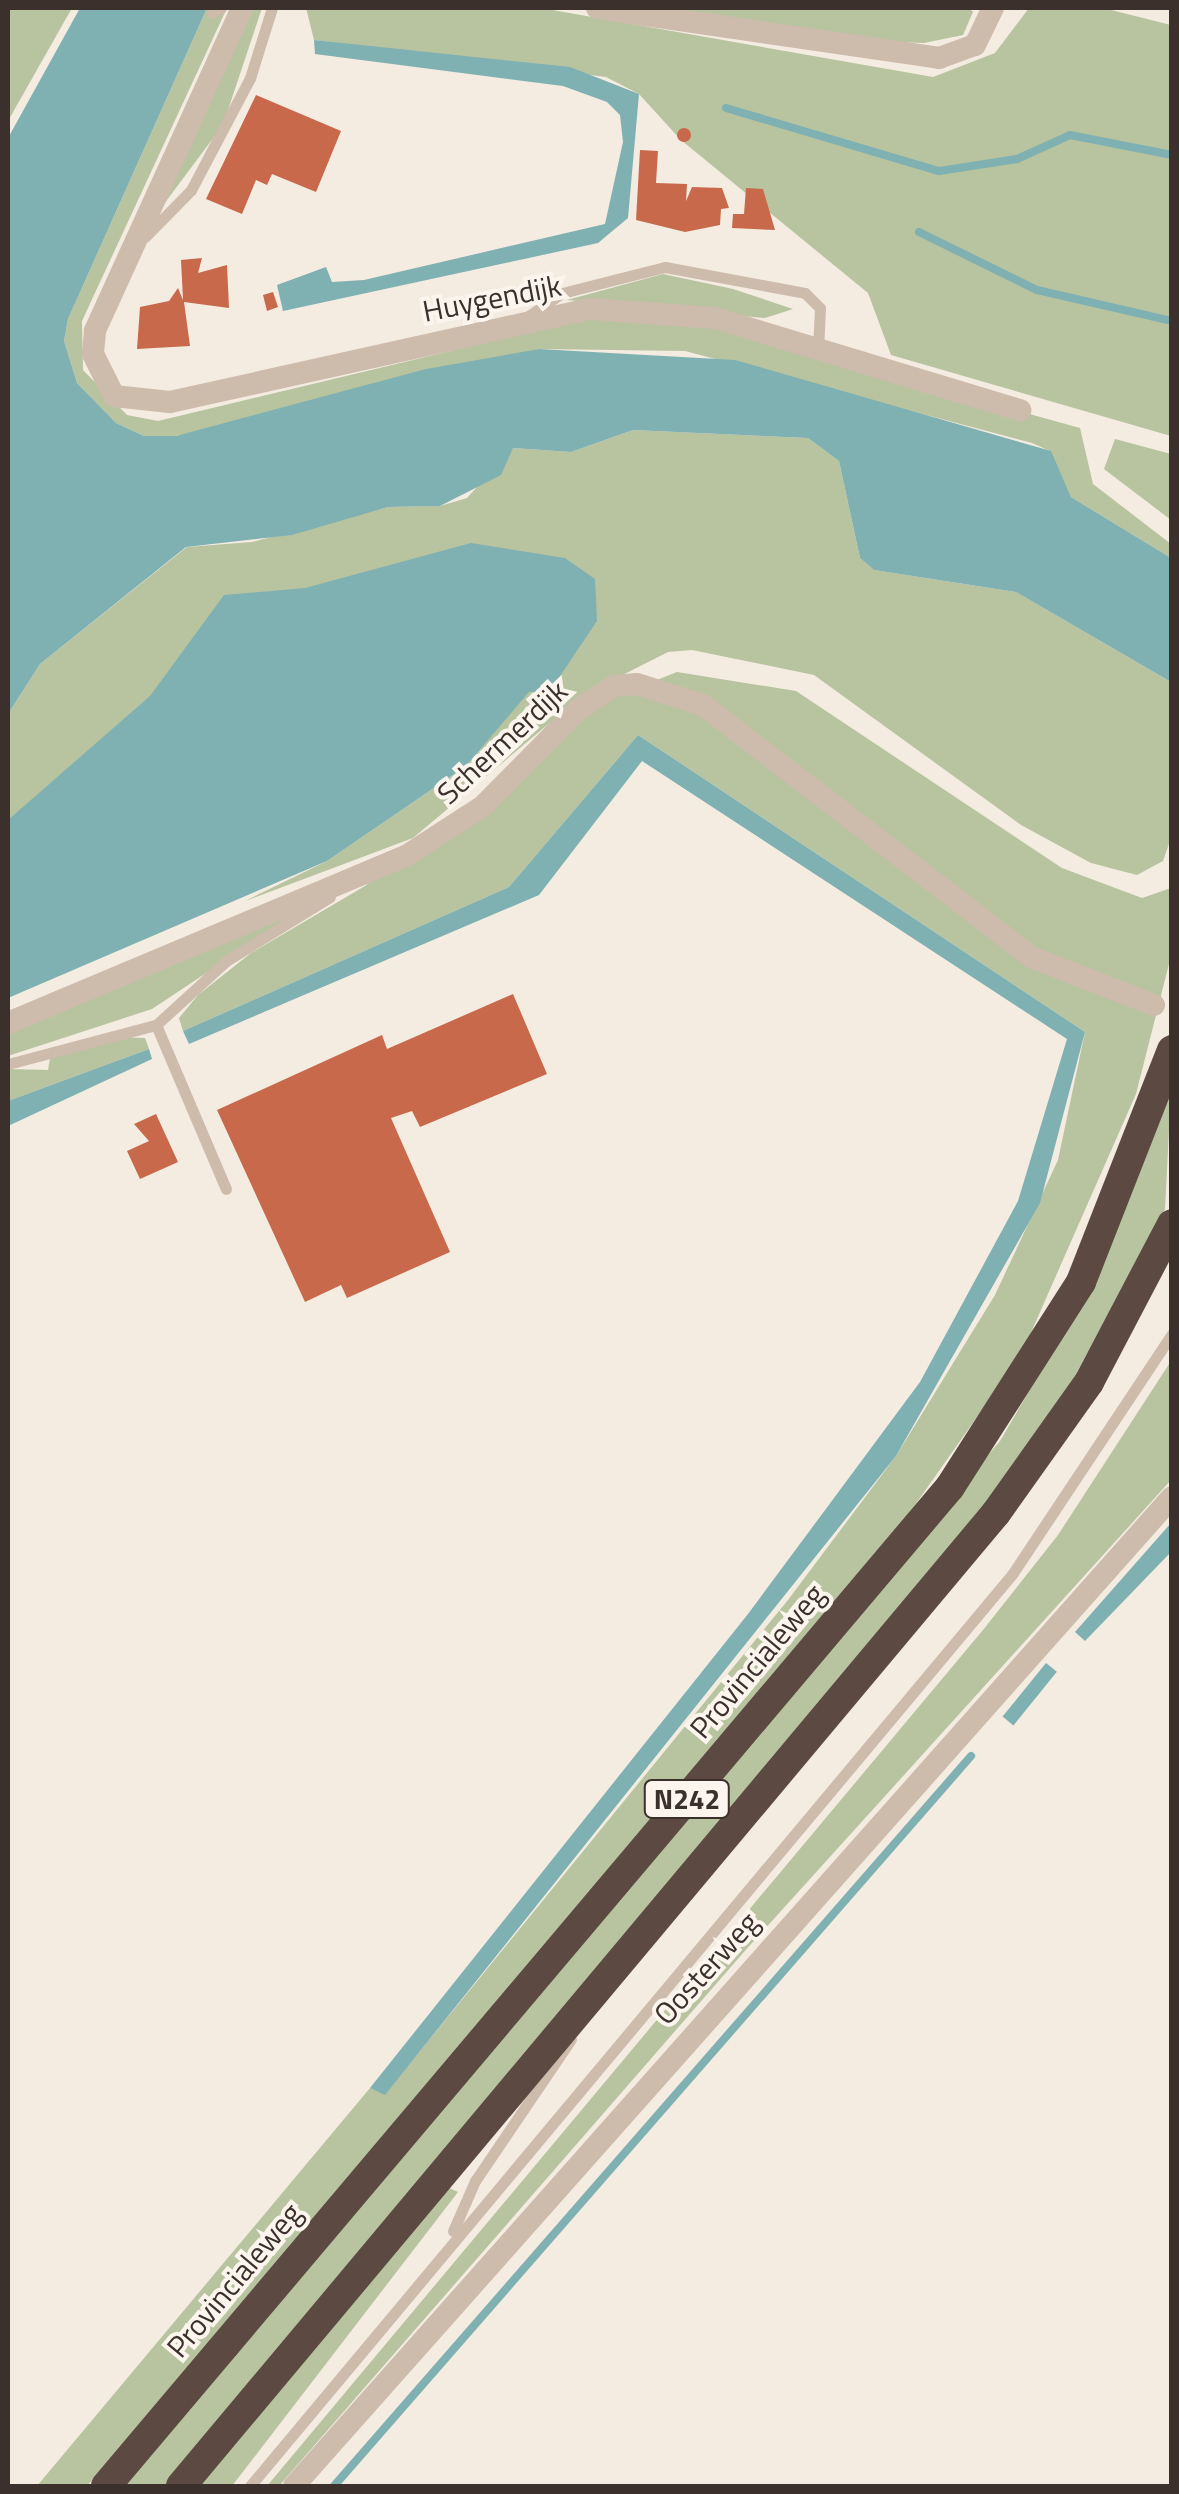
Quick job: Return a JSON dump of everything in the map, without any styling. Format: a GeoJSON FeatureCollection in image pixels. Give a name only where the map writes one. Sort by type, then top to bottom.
{"type":"FeatureCollection","features":[{"type":"Feature","properties":{"kind":"highway","name":"Provincialeweg"},"geometry":{"type":"LineString","coordinates":[[106,2486],[950,1487],[1081,1282],[1172,1050]]}},
{"type":"Feature","properties":{"kind":"highway","name":"N242"},"geometry":{"type":"LineString","coordinates":[[180,2486],[996,1513],[1090,1382],[1172,1224]]}},
{"type":"Feature","properties":{"kind":"street","name":"Huygendijk"},"geometry":{"type":"LineString","coordinates":[[242,8],[122,261],[93,354],[114,396],[134,403],[170,402],[527,316],[591,310],[715,318],[1020,410]]}},
{"type":"Feature","properties":{"kind":"street"},"geometry":{"type":"LineString","coordinates":[[597,8],[940,58],[975,45],[993,8]]}},
{"type":"Feature","properties":{"kind":"street","name":"Schermerdijk"},"geometry":{"type":"LineString","coordinates":[[8,1022],[372,872],[483,806],[598,695],[657,684],[703,705],[1031,957],[1154,1006]]}},
{"type":"Feature","properties":{"kind":"street","name":"Oosterweg"},"geometry":{"type":"LineString","coordinates":[[294,2486],[1172,1497]]}},
{"type":"Feature","properties":{"kind":"lane","name":"Huygendijk"},"geometry":{"type":"LineString","coordinates":[[122,261],[191,190],[250,78],[272,8]]}},
{"type":"Feature","properties":{"kind":"lane"},"geometry":{"type":"LineString","coordinates":[[527,316],[562,293],[665,267],[805,293],[820,308],[818,350]]}},
{"type":"Feature","properties":{"kind":"lane"},"geometry":{"type":"LineString","coordinates":[[8,1064],[156,1025],[226,962],[372,872]]}},
{"type":"Feature","properties":{"kind":"lane"},"geometry":{"type":"LineString","coordinates":[[156,1025],[226,1189]]}},
{"type":"Feature","properties":{"kind":"lane"},"geometry":{"type":"LineString","coordinates":[[250,2486],[448,2244],[1012,1573],[1172,1334]]}},
{"type":"Feature","properties":{"kind":"lane"},"geometry":{"type":"LineString","coordinates":[[448,2244],[475,2181],[563,2056],[587,2003]]}},
{"type":"Feature","properties":{"kind":"green space"},"geometry":{"type":"Polygon","coordinates":[[[8,8],[72,8],[8,121],[8,8]]]}},
{"type":"Feature","properties":{"kind":"green space"},"geometry":{"type":"Polygon","coordinates":[[[207,8],[227,8],[82,321],[83,370],[127,415],[158,421],[593,317],[714,326],[1080,428],[1093,484],[1171,544],[1171,558],[1071,497],[1050,451],[1032,443],[685,351],[539,349],[176,436],[144,436],[116,423],[77,383],[64,341],[68,319],[207,8]]]}},
{"type":"Feature","properties":{"kind":"green space"},"geometry":{"type":"Polygon","coordinates":[[[250,8],[262,8],[223,125],[149,224],[250,8]]]}},
{"type":"Feature","properties":{"kind":"green space"},"geometry":{"type":"Polygon","coordinates":[[[306,8],[541,8],[933,77],[995,53],[1029,8],[1103,8],[1171,25],[1171,436],[891,355],[868,293],[681,140],[639,94],[606,77],[314,40],[306,8]]]}},
{"type":"Feature","properties":{"kind":"green space"},"geometry":{"type":"Polygon","coordinates":[[[664,8],[969,8],[973,12],[963,35],[924,43],[847,40],[664,8]]]}},
{"type":"Feature","properties":{"kind":"green space"},"geometry":{"type":"Polygon","coordinates":[[[663,274],[733,289],[793,309],[765,318],[567,300],[663,274]]]}},
{"type":"Feature","properties":{"kind":"green space"},"geometry":{"type":"Polygon","coordinates":[[[633,430],[808,438],[839,461],[860,558],[874,570],[1016,592],[1171,682],[1171,838],[1163,861],[1137,875],[1091,863],[1021,825],[814,675],[692,650],[668,652],[583,695],[413,838],[245,901],[327,861],[466,766],[528,691],[8,900],[8,714],[40,664],[187,547],[252,542],[388,507],[440,506],[467,498],[513,448],[571,452],[633,430]]]}},
{"type":"Feature","properties":{"kind":"green space"},"geometry":{"type":"Polygon","coordinates":[[[1115,439],[1171,454],[1171,520],[1104,469],[1115,439]]]}},
{"type":"Feature","properties":{"kind":"green space"},"geometry":{"type":"Polygon","coordinates":[[[677,672],[796,691],[1062,868],[1142,898],[1171,888],[1171,956],[1136,1094],[1022,1353],[884,1549],[87,2486],[37,2486],[370,2088],[385,2094],[788,1600],[896,1456],[995,1295],[1058,1160],[1085,1032],[638,735],[509,887],[183,1031],[179,1018],[198,995],[251,953],[365,886],[599,703],[677,672]]]}},
{"type":"Feature","properties":{"kind":"green space"},"geometry":{"type":"Polygon","coordinates":[[[321,897],[152,1009],[8,1056],[8,1028],[321,897]]]}},
{"type":"Feature","properties":{"kind":"green space"},"geometry":{"type":"Polygon","coordinates":[[[116,1037],[145,1038],[149,1049],[8,1101],[8,1069],[48,1070],[50,1058],[116,1037]]]}},
{"type":"Feature","properties":{"kind":"green space"},"geometry":{"type":"Polygon","coordinates":[[[1171,1092],[1165,1209],[1071,1383],[985,1505],[165,2486],[120,2486],[1000,1441],[1084,1297],[1171,1092]]]}},
{"type":"Feature","properties":{"kind":"green space"},"geometry":{"type":"Polygon","coordinates":[[[1171,1361],[1171,1480],[743,1953],[279,2486],[267,2486],[983,1630],[1058,1535],[1171,1361]]]}},
{"type":"Feature","properties":{"kind":"green space"},"geometry":{"type":"Polygon","coordinates":[[[449,2188],[458,2192],[232,2486],[199,2486],[449,2188]]]}},
{"type":"Feature","properties":{"kind":"water"},"geometry":{"type":"Polygon","coordinates":[[[80,8],[207,8],[68,319],[64,341],[77,383],[116,423],[144,436],[176,436],[426,369],[539,349],[735,360],[1051,451],[1071,497],[1171,558],[1171,682],[1016,592],[874,570],[860,558],[839,461],[808,438],[633,430],[571,452],[513,448],[501,475],[440,506],[388,507],[292,535],[186,547],[40,664],[8,714],[8,138],[80,8]]]}},
{"type":"Feature","properties":{"kind":"water"},"geometry":{"type":"Polygon","coordinates":[[[314,40],[570,67],[639,94],[628,218],[598,243],[283,311],[277,285],[326,267],[332,282],[364,280],[605,224],[623,142],[620,115],[607,102],[563,86],[315,54],[314,40]]]}},
{"type":"Feature","properties":{"kind":"water"},"geometry":{"type":"Polygon","coordinates":[[[471,543],[565,558],[595,579],[597,621],[550,691],[529,692],[466,766],[327,861],[8,998],[8,820],[150,696],[224,595],[305,588],[471,543]]]}},
{"type":"Feature","properties":{"kind":"water"},"geometry":{"type":"Polygon","coordinates":[[[638,735],[1085,1032],[1040,1203],[896,1456],[385,2095],[370,2088],[748,1614],[920,1382],[1018,1201],[1067,1039],[642,761],[539,895],[189,1044],[183,1031],[509,887],[638,735]]]}},
{"type":"Feature","properties":{"kind":"water"},"geometry":{"type":"Polygon","coordinates":[[[149,1049],[152,1059],[8,1126],[8,1101],[149,1049]]]}},
{"type":"Feature","properties":{"kind":"water"},"geometry":{"type":"Polygon","coordinates":[[[1171,1523],[1171,1552],[1085,1641],[1075,1632],[1171,1523]]]}},
{"type":"Feature","properties":{"kind":"water"},"geometry":{"type":"Polygon","coordinates":[[[1046,1663],[1057,1672],[1013,1725],[1003,1717],[1046,1663]]]}},
{"type":"Feature","properties":{"kind":"building"},"geometry":{"type":"Polygon","coordinates":[[[256,95],[341,131],[316,192],[272,174],[267,185],[256,180],[242,214],[206,199],[256,95]]]}},
{"type":"Feature","properties":{"kind":"building"},"geometry":{"type":"Polygon","coordinates":[[[684,128],[691,135],[684,142],[677,135],[684,128]]]}},
{"type":"Feature","properties":{"kind":"building"},"geometry":{"type":"Polygon","coordinates":[[[640,150],[658,151],[656,183],[687,184],[686,201],[692,187],[722,188],[729,208],[721,209],[720,225],[685,232],[636,220],[640,150]]]}},
{"type":"Feature","properties":{"kind":"building"},"geometry":{"type":"Polygon","coordinates":[[[746,188],[763,189],[775,230],[732,228],[733,214],[744,214],[746,188]]]}},
{"type":"Feature","properties":{"kind":"building"},"geometry":{"type":"Polygon","coordinates":[[[202,258],[198,273],[227,265],[229,308],[184,302],[190,346],[137,349],[140,307],[169,301],[178,288],[183,300],[181,260],[202,258]]]}},
{"type":"Feature","properties":{"kind":"building"},"geometry":{"type":"Polygon","coordinates":[[[273,292],[278,307],[267,311],[263,295],[273,292]]]}},
{"type":"Feature","properties":{"kind":"building"},"geometry":{"type":"Polygon","coordinates":[[[513,994],[547,1074],[420,1127],[412,1111],[391,1118],[450,1252],[347,1298],[341,1285],[305,1302],[217,1110],[382,1035],[387,1049],[513,994]]]}},
{"type":"Feature","properties":{"kind":"building"},"geometry":{"type":"Polygon","coordinates":[[[156,1114],[178,1162],[140,1179],[127,1151],[149,1141],[134,1124],[156,1114]]]}},
{"type":"Feature","properties":{"kind":"waterway"},"geometry":{"type":"LineString","coordinates":[[726,108],[939,171],[1017,159],[1070,135],[1172,155]]}},
{"type":"Feature","properties":{"kind":"waterway"},"geometry":{"type":"LineString","coordinates":[[919,232],[1037,290],[1172,321]]}},
{"type":"Feature","properties":{"kind":"waterway"},"geometry":{"type":"LineString","coordinates":[[334,2486],[971,1756]]}}]}
